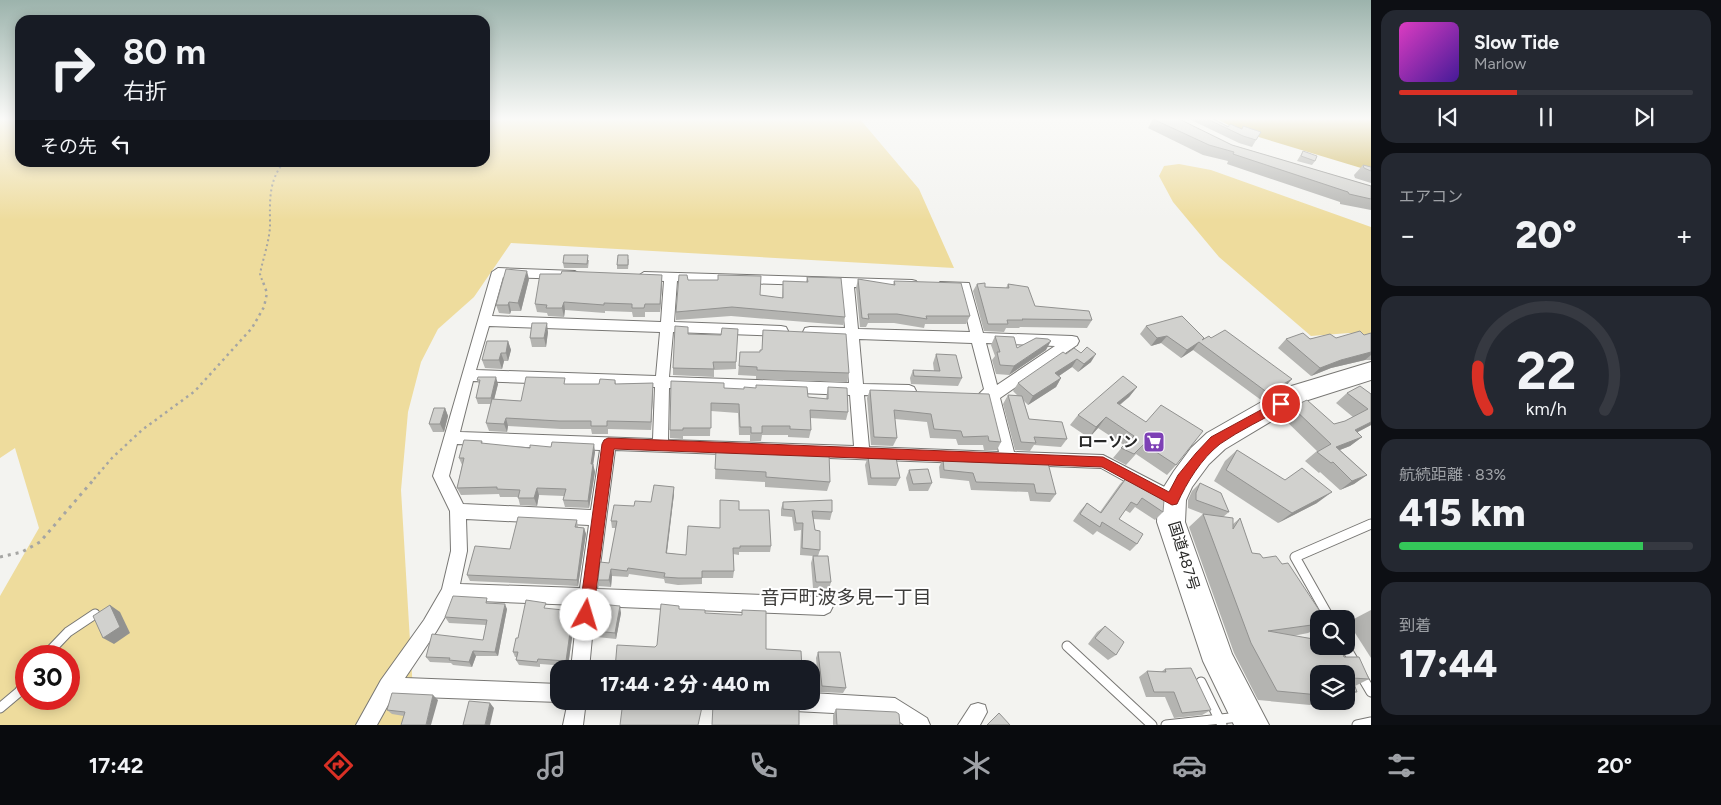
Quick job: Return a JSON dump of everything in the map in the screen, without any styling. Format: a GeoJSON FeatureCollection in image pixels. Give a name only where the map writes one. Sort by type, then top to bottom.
{"type":"FeatureCollection","features":[{"type":"Feature","properties":{"kind":"highway","name":"国道487号"},"geometry":{"type":"LineString","coordinates":[[1235,721],[1219,661],[1172,522],[1172,500],[1183,479],[1200,456],[1216,441],[1297,394],[1371,371]]}},
{"type":"Feature","properties":{"kind":"street"},"geometry":{"type":"LineString","coordinates":[[366,725],[388,687],[430,626],[450,592],[460,551],[458,511],[442,476],[468,375],[498,272],[585,275]]}},
{"type":"Feature","properties":{"kind":"street"},"geometry":{"type":"LineString","coordinates":[[633,276],[965,286],[1008,458]]}},
{"type":"Feature","properties":{"kind":"street"},"geometry":{"type":"LineString","coordinates":[[660,446],[662,382],[671,277]]}},
{"type":"Feature","properties":{"kind":"street"},"geometry":{"type":"LineString","coordinates":[[847,281],[862,452]]}},
{"type":"Feature","properties":{"kind":"street"},"geometry":{"type":"LineString","coordinates":[[483,321],[1072,341],[993,395],[974,394]]}},
{"type":"Feature","properties":{"kind":"street"},"geometry":{"type":"LineString","coordinates":[[468,375],[925,392]]}},
{"type":"Feature","properties":{"kind":"street"},"geometry":{"type":"LineString","coordinates":[[451,438],[1103,462],[1172,500]]}},
{"type":"Feature","properties":{"kind":"street"},"geometry":{"type":"LineString","coordinates":[[581,660],[608,444]]}},
{"type":"Feature","properties":{"kind":"street"},"geometry":{"type":"LineString","coordinates":[[458,511],[599,518]]}},
{"type":"Feature","properties":{"kind":"street"},"geometry":{"type":"LineString","coordinates":[[450,592],[824,606]]}},
{"type":"Feature","properties":{"kind":"street"},"geometry":{"type":"LineString","coordinates":[[388,687],[550,693]]}},
{"type":"Feature","properties":{"kind":"street"},"geometry":{"type":"LineString","coordinates":[[820,703],[895,707],[920,725]]}},
{"type":"Feature","properties":{"kind":"street"},"geometry":{"type":"LineString","coordinates":[[573,725],[576,710]]}},
{"type":"Feature","properties":{"kind":"lane"},"geometry":{"type":"LineString","coordinates":[[1325,610],[1295,557],[1371,524]]}},
{"type":"Feature","properties":{"kind":"lane"},"geometry":{"type":"LineString","coordinates":[[54,645],[73,627],[95,614]]}},
{"type":"Feature","properties":{"kind":"lane"},"geometry":{"type":"LineString","coordinates":[[1068,646],[1152,725]]}},
{"type":"Feature","properties":{"kind":"lane"},"geometry":{"type":"LineString","coordinates":[[1350,655],[1371,692]]}},
{"type":"Feature","properties":{"kind":"lane"},"geometry":{"type":"LineString","coordinates":[[1200,682],[1235,721]]}},
{"type":"Feature","properties":{"kind":"lane"},"geometry":{"type":"LineString","coordinates":[[0,708],[15,695]]}},
{"type":"Feature","properties":{"kind":"lane"},"geometry":{"type":"LineString","coordinates":[[1166,725],[1235,721]]}},
{"type":"Feature","properties":{"kind":"lane"},"geometry":{"type":"LineString","coordinates":[[1357,725],[1371,722]]}},
{"type":"Feature","properties":{"kind":"path"},"geometry":{"type":"LineString","coordinates":[[0,557],[22,552],[40,542],[112,458],[142,430],[195,391],[252,328],[264,307],[267,293],[260,274],[270,224],[268,216],[273,177],[279,167]]}},
{"type":"Feature","properties":{"kind":"shaded area"},"geometry":{"type":"Polygon","coordinates":[[[0,152],[15,152],[15,167],[490,167],[490,152],[888,152],[919,189],[954,268],[511,243],[474,297],[438,329],[421,362],[408,412],[401,490],[415,725],[0,725],[0,596],[39,528],[15,448],[0,458],[0,152]]]}},
{"type":"Feature","properties":{"kind":"shaded area"},"geometry":{"type":"Polygon","coordinates":[[[1308,152],[1371,152],[1371,171],[1308,152]]]}},
{"type":"Feature","properties":{"kind":"shaded area"},"geometry":{"type":"Polygon","coordinates":[[[1179,164],[1211,170],[1371,227],[1371,335],[1349,333],[1311,336],[1219,257],[1173,202],[1159,176],[1164,166],[1179,164]]]}},
{"type":"Feature","properties":{"kind":"building"},"geometry":{"type":"Polygon","coordinates":[[[1234,152],[1255,152],[1371,186],[1371,199],[1349,194],[1348,192],[1233,154],[1234,152]]]}},
{"type":"Feature","properties":{"kind":"building"},"geometry":{"type":"Polygon","coordinates":[[[1303,152],[1305,152],[1317,156],[1315,161],[1301,156],[1303,152]]]}},
{"type":"Feature","properties":{"kind":"building"},"geometry":{"type":"Polygon","coordinates":[[[1363,165],[1371,167],[1371,171],[1364,168],[1363,165]]]}},
{"type":"Feature","properties":{"kind":"building"},"geometry":{"type":"Polygon","coordinates":[[[564,255],[588,255],[587,264],[563,263],[564,255]]]}},
{"type":"Feature","properties":{"kind":"building"},"geometry":{"type":"Polygon","coordinates":[[[618,255],[628,255],[628,265],[617,265],[618,255]]]}},
{"type":"Feature","properties":{"kind":"building"},"geometry":{"type":"Polygon","coordinates":[[[506,269],[527,271],[518,303],[509,302],[508,305],[496,305],[506,269]]]}},
{"type":"Feature","properties":{"kind":"building"},"geometry":{"type":"Polygon","coordinates":[[[562,271],[662,275],[660,304],[645,304],[644,308],[632,308],[632,304],[604,303],[604,305],[564,302],[562,308],[546,308],[547,305],[535,304],[540,274],[561,274],[562,271]]]}},
{"type":"Feature","properties":{"kind":"building"},"geometry":{"type":"Polygon","coordinates":[[[679,275],[687,275],[688,280],[718,280],[718,275],[761,276],[760,295],[783,298],[783,281],[808,282],[807,277],[841,278],[845,317],[732,307],[676,312],[679,275]]]}},
{"type":"Feature","properties":{"kind":"building"},"geometry":{"type":"Polygon","coordinates":[[[858,279],[895,285],[894,281],[961,283],[970,316],[926,316],[927,319],[897,314],[868,314],[869,319],[862,318],[858,279]]]}},
{"type":"Feature","properties":{"kind":"building"},"geometry":{"type":"Polygon","coordinates":[[[985,283],[985,287],[1009,288],[1008,284],[1028,287],[1035,306],[1089,311],[1092,320],[1022,319],[1007,320],[1008,324],[988,324],[977,284],[985,283]]]}},
{"type":"Feature","properties":{"kind":"building"},"geometry":{"type":"Polygon","coordinates":[[[1182,316],[1204,338],[1202,340],[1209,336],[1211,338],[1225,330],[1292,379],[1268,393],[1199,342],[1187,350],[1167,336],[1157,338],[1146,326],[1182,316]]]}},
{"type":"Feature","properties":{"kind":"building"},"geometry":{"type":"Polygon","coordinates":[[[532,323],[547,323],[544,338],[530,338],[532,323]]]}},
{"type":"Feature","properties":{"kind":"building"},"geometry":{"type":"Polygon","coordinates":[[[675,326],[688,327],[688,334],[721,335],[722,328],[738,329],[736,362],[713,362],[714,369],[673,368],[675,326]]]}},
{"type":"Feature","properties":{"kind":"building"},"geometry":{"type":"Polygon","coordinates":[[[763,330],[846,334],[849,373],[757,370],[757,367],[739,366],[740,352],[760,352],[762,350],[763,330]]]}},
{"type":"Feature","properties":{"kind":"building"},"geometry":{"type":"Polygon","coordinates":[[[1360,331],[1364,335],[1371,333],[1371,352],[1320,368],[1286,339],[1303,333],[1310,339],[1330,334],[1336,338],[1360,331]]]}},
{"type":"Feature","properties":{"kind":"building"},"geometry":{"type":"Polygon","coordinates":[[[995,336],[1014,337],[1017,348],[1036,338],[1051,341],[1014,366],[1000,365],[997,352],[1000,352],[995,336]]]}},
{"type":"Feature","properties":{"kind":"building"},"geometry":{"type":"Polygon","coordinates":[[[487,341],[508,341],[506,353],[501,353],[499,360],[482,360],[487,341]]]}},
{"type":"Feature","properties":{"kind":"building"},"geometry":{"type":"Polygon","coordinates":[[[1087,347],[1096,354],[1084,364],[1077,359],[1055,373],[1061,378],[1033,396],[1018,383],[1063,352],[1066,354],[1074,348],[1081,353],[1087,347]]]}},
{"type":"Feature","properties":{"kind":"building"},"geometry":{"type":"Polygon","coordinates":[[[936,354],[956,355],[962,378],[914,376],[913,370],[940,371],[936,354]]]}},
{"type":"Feature","properties":{"kind":"building"},"geometry":{"type":"Polygon","coordinates":[[[1123,376],[1137,387],[1117,403],[1146,422],[1161,405],[1203,431],[1176,465],[1144,444],[1134,454],[1121,448],[1134,436],[1106,417],[1096,427],[1078,415],[1123,376]]]}},
{"type":"Feature","properties":{"kind":"building"},"geometry":{"type":"Polygon","coordinates":[[[478,377],[496,377],[491,398],[476,398],[480,380],[477,380],[478,377]]]}},
{"type":"Feature","properties":{"kind":"building"},"geometry":{"type":"Polygon","coordinates":[[[526,377],[565,378],[564,384],[599,384],[600,379],[615,380],[615,384],[653,383],[651,422],[607,421],[607,426],[591,426],[591,421],[506,418],[504,424],[486,423],[492,399],[521,401],[526,377]]]}},
{"type":"Feature","properties":{"kind":"building"},"geometry":{"type":"Polygon","coordinates":[[[671,381],[724,383],[724,388],[744,389],[744,387],[756,388],[756,385],[807,387],[808,397],[828,399],[828,387],[847,388],[848,412],[810,410],[811,430],[790,429],[790,426],[762,426],[762,433],[751,433],[751,427],[740,427],[739,404],[711,403],[711,428],[670,430],[671,381]]]}},
{"type":"Feature","properties":{"kind":"building"},"geometry":{"type":"Polygon","coordinates":[[[1360,386],[1371,394],[1371,422],[1355,430],[1362,437],[1336,447],[1367,475],[1352,481],[1333,462],[1331,463],[1317,452],[1331,444],[1292,407],[1307,400],[1334,424],[1345,421],[1368,409],[1347,393],[1360,386]]]}},
{"type":"Feature","properties":{"kind":"building"},"geometry":{"type":"Polygon","coordinates":[[[870,390],[989,394],[1001,442],[989,441],[988,436],[963,437],[961,431],[934,429],[931,414],[894,410],[897,438],[874,437],[870,390]]]}},
{"type":"Feature","properties":{"kind":"building"},"geometry":{"type":"Polygon","coordinates":[[[1008,395],[1022,396],[1029,419],[1062,422],[1067,439],[1034,437],[1036,443],[1021,442],[1008,395]]]}},
{"type":"Feature","properties":{"kind":"building"},"geometry":{"type":"Polygon","coordinates":[[[434,408],[445,408],[440,424],[429,424],[434,408]]]}},
{"type":"Feature","properties":{"kind":"building"},"geometry":{"type":"Polygon","coordinates":[[[464,440],[530,448],[530,445],[551,447],[552,442],[594,444],[588,501],[563,500],[566,489],[537,488],[534,498],[518,498],[520,490],[497,489],[497,487],[457,488],[464,458],[459,458],[464,440]]]}},
{"type":"Feature","properties":{"kind":"building"},"geometry":{"type":"Polygon","coordinates":[[[753,447],[829,453],[830,482],[766,477],[766,472],[715,469],[716,450],[753,452],[753,447]]]}},
{"type":"Feature","properties":{"kind":"building"},"geometry":{"type":"Polygon","coordinates":[[[1237,450],[1285,480],[1302,468],[1332,492],[1292,513],[1226,470],[1237,450]]]}},
{"type":"Feature","properties":{"kind":"building"},"geometry":{"type":"Polygon","coordinates":[[[868,457],[896,458],[900,478],[871,478],[868,457]]]}},
{"type":"Feature","properties":{"kind":"building"},"geometry":{"type":"Polygon","coordinates":[[[943,459],[1028,462],[1027,459],[1042,459],[1043,463],[1048,463],[1056,494],[1036,493],[1034,484],[976,482],[973,473],[944,470],[943,459]]]}},
{"type":"Feature","properties":{"kind":"building"},"geometry":{"type":"Polygon","coordinates":[[[928,469],[932,483],[913,484],[909,470],[928,469]]]}},
{"type":"Feature","properties":{"kind":"building"},"geometry":{"type":"Polygon","coordinates":[[[1127,477],[1164,500],[1163,512],[1142,498],[1137,505],[1131,502],[1119,519],[1143,534],[1137,544],[1102,522],[1100,527],[1080,514],[1087,503],[1101,513],[1127,477]]]}},
{"type":"Feature","properties":{"kind":"building"},"geometry":{"type":"Polygon","coordinates":[[[1200,483],[1221,493],[1229,512],[1196,500],[1196,493],[1200,483]]]}},
{"type":"Feature","properties":{"kind":"building"},"geometry":{"type":"Polygon","coordinates":[[[654,485],[674,487],[666,553],[686,555],[688,526],[720,528],[720,500],[739,501],[739,510],[769,510],[771,546],[740,546],[740,548],[733,548],[734,571],[702,571],[702,578],[664,577],[665,573],[628,568],[627,571],[611,569],[609,580],[598,580],[600,562],[609,563],[617,521],[611,521],[614,505],[634,506],[635,501],[651,502],[654,485]]]}},
{"type":"Feature","properties":{"kind":"building"},"geometry":{"type":"Polygon","coordinates":[[[832,500],[832,512],[812,511],[815,530],[820,531],[820,550],[802,548],[803,523],[796,523],[794,510],[783,509],[783,502],[832,500]]]}},
{"type":"Feature","properties":{"kind":"building"},"geometry":{"type":"Polygon","coordinates":[[[1203,514],[1233,518],[1233,529],[1240,518],[1252,553],[1260,554],[1263,558],[1276,556],[1282,564],[1288,563],[1319,610],[1310,610],[1310,625],[1268,631],[1310,638],[1310,655],[1359,657],[1369,679],[1355,678],[1355,665],[1310,665],[1310,694],[1277,691],[1251,643],[1203,514]]]}},
{"type":"Feature","properties":{"kind":"building"},"geometry":{"type":"Polygon","coordinates":[[[518,517],[577,520],[575,527],[584,528],[577,580],[467,575],[475,546],[510,549],[518,517]]]}},
{"type":"Feature","properties":{"kind":"building"},"geometry":{"type":"Polygon","coordinates":[[[813,556],[828,556],[831,582],[816,582],[813,556]]]}},
{"type":"Feature","properties":{"kind":"building"},"geometry":{"type":"Polygon","coordinates":[[[453,596],[487,598],[486,603],[505,604],[495,652],[473,651],[469,662],[449,660],[450,658],[426,657],[432,634],[483,640],[487,620],[445,617],[453,596]]]}},
{"type":"Feature","properties":{"kind":"building"},"geometry":{"type":"Polygon","coordinates":[[[526,600],[546,603],[544,608],[573,611],[566,660],[538,659],[537,662],[516,660],[518,652],[513,652],[516,638],[518,638],[526,600]]]}},
{"type":"Feature","properties":{"kind":"building"},"geometry":{"type":"Polygon","coordinates":[[[600,604],[620,606],[615,633],[596,631],[600,604]]]}},
{"type":"Feature","properties":{"kind":"building"},"geometry":{"type":"Polygon","coordinates":[[[661,604],[679,606],[679,609],[705,610],[705,613],[742,615],[742,610],[766,611],[766,649],[801,651],[802,660],[616,660],[617,645],[655,647],[657,645],[661,604]]]}},
{"type":"Feature","properties":{"kind":"building"},"geometry":{"type":"Polygon","coordinates":[[[110,605],[120,627],[103,638],[93,616],[110,605]]]}},
{"type":"Feature","properties":{"kind":"building"},"geometry":{"type":"Polygon","coordinates":[[[1105,626],[1124,642],[1116,655],[1095,638],[1105,626]]]}},
{"type":"Feature","properties":{"kind":"building"},"geometry":{"type":"Polygon","coordinates":[[[818,652],[840,652],[846,688],[822,686],[818,652]]]}},
{"type":"Feature","properties":{"kind":"building"},"geometry":{"type":"Polygon","coordinates":[[[1191,668],[1211,710],[1182,713],[1174,692],[1154,692],[1147,671],[1166,672],[1165,669],[1191,668]]]}},
{"type":"Feature","properties":{"kind":"building"},"geometry":{"type":"Polygon","coordinates":[[[392,693],[433,695],[426,725],[401,725],[405,712],[387,710],[392,693]]]}},
{"type":"Feature","properties":{"kind":"building"},"geometry":{"type":"Polygon","coordinates":[[[469,701],[490,703],[485,725],[463,725],[469,701]]]}},
{"type":"Feature","properties":{"kind":"building"},"geometry":{"type":"Polygon","coordinates":[[[836,709],[896,712],[899,714],[900,725],[837,725],[836,709]]]}},
{"type":"Feature","properties":{"kind":"building"},"geometry":{"type":"Polygon","coordinates":[[[622,710],[701,710],[698,725],[620,725],[622,710]]]}},
{"type":"Feature","properties":{"kind":"building"},"geometry":{"type":"Polygon","coordinates":[[[713,710],[799,710],[799,725],[712,725],[713,710]]]}},
{"type":"Feature","properties":{"kind":"building"},"geometry":{"type":"Polygon","coordinates":[[[999,713],[1010,725],[987,725],[999,713]]]}},
{"type":"Feature","properties":{"kind":"place","name":"ローソン"},"geometry":{"type":"Point","coordinates":[1154,442]}},
{"type":"Feature","properties":{"kind":"district","name":"音戸町波多見一丁目"},"geometry":{"type":"Point","coordinates":[846,597]}},
{"type":"Feature","properties":{"kind":"route"},"geometry":{"type":"LineString","coordinates":[[586,615],[608,444],[1103,462],[1172,500],[1183,479],[1200,456],[1216,441],[1281,404]]}}]}
